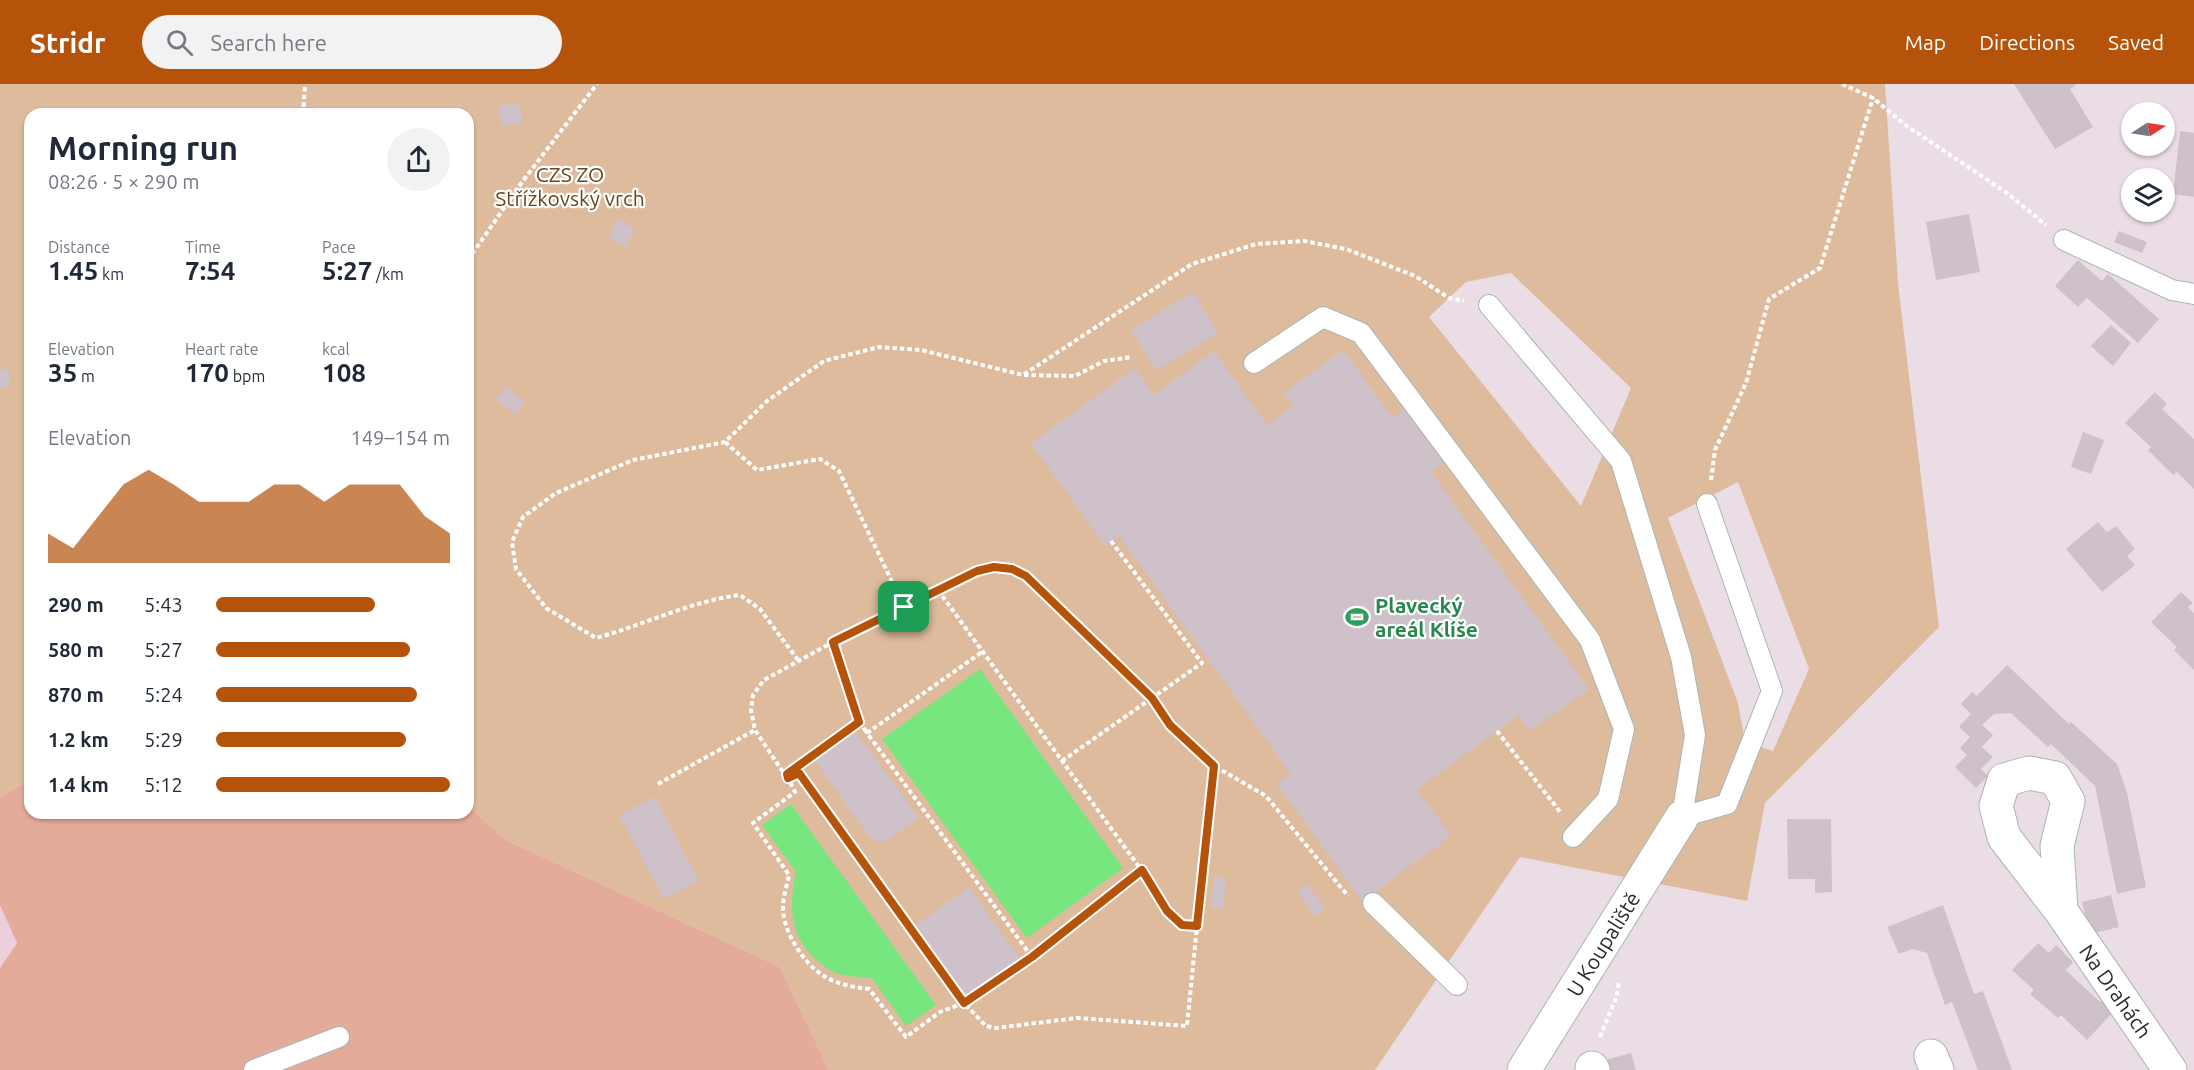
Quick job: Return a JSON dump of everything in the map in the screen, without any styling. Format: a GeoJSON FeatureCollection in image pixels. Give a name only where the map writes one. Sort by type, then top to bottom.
{"type":"FeatureCollection","features":[{"type":"Feature","properties":{"kind":"street","name":"U Koupaliště"},"geometry":{"type":"LineString","coordinates":[[1524,1070],[1682,817]]}},
{"type":"Feature","properties":{"kind":"street","name":"Na Drahách"},"geometry":{"type":"LineString","coordinates":[[2061,911],[2170,1070]]}},
{"type":"Feature","properties":{"kind":"lane"},"geometry":{"type":"LineString","coordinates":[[2064,240],[2172,291],[2194,294]]}},
{"type":"Feature","properties":{"kind":"lane"},"geometry":{"type":"LineString","coordinates":[[1489,305],[1621,461],[1681,657],[1695,735],[1682,817],[1727,804],[1772,692],[1707,504]]}},
{"type":"Feature","properties":{"kind":"lane"},"geometry":{"type":"LineString","coordinates":[[1254,363],[1323,316],[1361,333],[1590,640],[1624,729],[1608,799],[1575,835]]}},
{"type":"Feature","properties":{"kind":"lane"},"geometry":{"type":"LineString","coordinates":[[1373,903],[1457,985]]}},
{"type":"Feature","properties":{"kind":"lane"},"geometry":{"type":"LineString","coordinates":[[254,1070],[339,1036]]}},
{"type":"Feature","properties":{"kind":"path"},"geometry":{"type":"LineString","coordinates":[[303,108],[305,84]]}},
{"type":"Feature","properties":{"kind":"path"},"geometry":{"type":"LineString","coordinates":[[474,251],[522,182],[597,84]]}},
{"type":"Feature","properties":{"kind":"path"},"geometry":{"type":"LineString","coordinates":[[1842,84],[1873,98],[1905,124],[2007,193],[2064,240]]}},
{"type":"Feature","properties":{"kind":"path"},"geometry":{"type":"LineString","coordinates":[[1707,504],[1715,450],[1746,383],[1769,299],[1820,268],[1873,98]]}},
{"type":"Feature","properties":{"kind":"path"},"geometry":{"type":"LineString","coordinates":[[1023,375],[1192,264],[1256,244],[1304,241],[1346,249],[1415,276],[1449,298],[1489,305]]}},
{"type":"Feature","properties":{"kind":"path"},"geometry":{"type":"LineString","coordinates":[[798,660],[760,609],[740,595],[716,598],[596,638],[546,608],[516,569],[512,542],[523,518],[556,493],[633,460],[725,442],[767,401],[824,361],[879,347],[921,350],[1023,375],[1075,376],[1104,361],[1132,357]]}},
{"type":"Feature","properties":{"kind":"path"},"geometry":{"type":"LineString","coordinates":[[725,442],[757,470],[820,459],[839,471],[904,607]]}},
{"type":"Feature","properties":{"kind":"path"},"geometry":{"type":"LineString","coordinates":[[1062,761],[1202,663],[1111,541]]}},
{"type":"Feature","properties":{"kind":"path"},"geometry":{"type":"LineString","coordinates":[[1142,870],[1032,957],[964,1003],[940,1012],[906,1037],[869,989],[847,987],[822,977],[805,961],[788,932],[783,908],[789,875],[753,823],[795,792],[787,776],[761,742],[755,730],[751,710],[753,695],[764,680],[798,660],[977,571],[994,567],[1012,569],[1026,576],[1152,698],[1170,725],[1214,766],[1266,796],[1360,911],[1373,903]]}},
{"type":"Feature","properties":{"kind":"path"},"geometry":{"type":"LineString","coordinates":[[938,590],[1142,870],[1167,911],[1182,925],[1197,926]]}},
{"type":"Feature","properties":{"kind":"path"},"geometry":{"type":"LineString","coordinates":[[833,642],[859,722],[1032,957]]}},
{"type":"Feature","properties":{"kind":"path"},"geometry":{"type":"LineString","coordinates":[[867,733],[982,652]]}},
{"type":"Feature","properties":{"kind":"path"},"geometry":{"type":"LineString","coordinates":[[787,776],[859,722]]}},
{"type":"Feature","properties":{"kind":"path"},"geometry":{"type":"LineString","coordinates":[[658,784],[755,730]]}},
{"type":"Feature","properties":{"kind":"path"},"geometry":{"type":"LineString","coordinates":[[1497,731],[1575,835]]}},
{"type":"Feature","properties":{"kind":"path"},"geometry":{"type":"LineString","coordinates":[[787,776],[799,773],[964,1003],[986,1026],[996,1028],[1077,1018],[1187,1026],[1214,766]]}},
{"type":"Feature","properties":{"kind":"shaded area"},"geometry":{"type":"Polygon","coordinates":[[[980,669],[1123,868],[1027,938],[882,739],[980,669]]]}},
{"type":"Feature","properties":{"kind":"shaded area"},"geometry":{"type":"Polygon","coordinates":[[[24,783],[24,819],[474,819],[474,811],[506,840],[780,967],[829,1070],[0,1070],[0,968],[17,943],[0,905],[0,797],[24,783]]]}},
{"type":"Feature","properties":{"kind":"shaded area"},"geometry":{"type":"Polygon","coordinates":[[[791,804],[936,1005],[906,1026],[872,978],[847,976],[834,972],[809,953],[802,943],[792,909],[796,872],[762,825],[791,804]]]}},
{"type":"Feature","properties":{"kind":"shaded area"},"geometry":{"type":"Polygon","coordinates":[[[0,905],[17,943],[0,968],[0,905]]]}},
{"type":"Feature","properties":{"kind":"green space","name":"Plavecký areál Klíše"},"geometry":{"type":"Polygon","coordinates":[[[0,84],[1885,84],[1898,284],[1939,627],[1765,803],[1747,901],[1520,857],[1375,1070],[829,1070],[780,967],[506,840],[474,811],[474,108],[24,108],[24,783],[0,797],[0,84]],[[1511,273],[1466,282],[1429,317],[1581,506],[1631,388],[1511,273]],[[1738,482],[1668,518],[1738,703],[1745,742],[1773,751],[1809,669],[1738,482]]]}},
{"type":"Feature","properties":{"kind":"building"},"geometry":{"type":"Polygon","coordinates":[[[2014,84],[2075,84],[2070,89],[2093,127],[2055,149],[2014,84]]]}},
{"type":"Feature","properties":{"kind":"building"},"geometry":{"type":"Polygon","coordinates":[[[520,103],[522,123],[502,126],[499,106],[520,103]]]}},
{"type":"Feature","properties":{"kind":"building"},"geometry":{"type":"Polygon","coordinates":[[[2180,131],[2194,133],[2194,197],[2175,194],[2180,131]]]}},
{"type":"Feature","properties":{"kind":"building"},"geometry":{"type":"Polygon","coordinates":[[[1969,214],[1980,272],[1936,280],[1926,222],[1969,214]]]}},
{"type":"Feature","properties":{"kind":"building"},"geometry":{"type":"Polygon","coordinates":[[[618,219],[635,230],[625,247],[608,236],[618,219]]]}},
{"type":"Feature","properties":{"kind":"building"},"geometry":{"type":"Polygon","coordinates":[[[2119,231],[2147,242],[2142,253],[2114,242],[2119,231]]]}},
{"type":"Feature","properties":{"kind":"building"},"geometry":{"type":"Polygon","coordinates":[[[2078,260],[2102,281],[2108,274],[2159,319],[2138,343],[2087,298],[2078,307],[2055,286],[2078,260]]]}},
{"type":"Feature","properties":{"kind":"building"},"geometry":{"type":"Polygon","coordinates":[[[1193,292],[1218,333],[1156,371],[1131,330],[1193,292]]]}},
{"type":"Feature","properties":{"kind":"building"},"geometry":{"type":"Polygon","coordinates":[[[2111,325],[2131,343],[2113,366],[2091,346],[2111,325]]]}},
{"type":"Feature","properties":{"kind":"building","name":"Plavecký areál Klíše"},"geometry":{"type":"Polygon","coordinates":[[[1343,350],[1393,418],[1405,409],[1443,463],[1431,472],[1589,689],[1530,731],[1519,715],[1417,789],[1451,836],[1362,901],[1277,784],[1291,774],[1119,536],[1105,546],[1031,443],[1135,368],[1154,395],[1214,351],[1267,425],[1293,406],[1283,393],[1343,350]]]}},
{"type":"Feature","properties":{"kind":"building"},"geometry":{"type":"Polygon","coordinates":[[[9,369],[10,386],[0,387],[0,370],[9,369]]]}},
{"type":"Feature","properties":{"kind":"building"},"geometry":{"type":"Polygon","coordinates":[[[507,387],[525,402],[515,415],[496,399],[507,387]]]}},
{"type":"Feature","properties":{"kind":"building"},"geometry":{"type":"Polygon","coordinates":[[[2155,392],[2167,404],[2162,409],[2194,439],[2194,489],[2177,472],[2173,475],[2148,450],[2151,447],[2125,423],[2155,392]]]}},
{"type":"Feature","properties":{"kind":"building"},"geometry":{"type":"Polygon","coordinates":[[[2083,432],[2104,440],[2091,474],[2071,467],[2083,432]]]}},
{"type":"Feature","properties":{"kind":"building"},"geometry":{"type":"Polygon","coordinates":[[[2098,522],[2107,532],[2116,526],[2135,549],[2127,556],[2135,565],[2102,592],[2066,549],[2098,522]]]}},
{"type":"Feature","properties":{"kind":"building"},"geometry":{"type":"Polygon","coordinates":[[[2181,592],[2193,603],[2188,607],[2194,613],[2194,670],[2174,650],[2177,647],[2151,622],[2181,592]]]}},
{"type":"Feature","properties":{"kind":"building"},"geometry":{"type":"Polygon","coordinates":[[[2007,665],[2069,724],[2071,722],[2117,764],[2127,793],[2146,887],[2117,894],[2095,786],[2051,744],[2048,747],[2011,713],[1994,714],[1982,725],[1993,735],[1982,747],[1993,757],[1981,769],[1988,776],[1976,788],[1955,767],[1967,755],[1960,748],[1970,737],[1959,727],[1971,714],[1961,704],[1972,692],[1977,696],[2007,665]]]}},
{"type":"Feature","properties":{"kind":"building"},"geometry":{"type":"Polygon","coordinates":[[[856,732],[919,818],[886,841],[877,841],[869,836],[815,761],[856,732]]]}},
{"type":"Feature","properties":{"kind":"building"},"geometry":{"type":"Polygon","coordinates":[[[655,797],[699,881],[664,899],[619,815],[655,797]]]}},
{"type":"Feature","properties":{"kind":"building"},"geometry":{"type":"Polygon","coordinates":[[[1787,819],[1831,819],[1832,892],[1815,893],[1815,879],[1788,879],[1787,819]]]}},
{"type":"Feature","properties":{"kind":"building"},"geometry":{"type":"Polygon","coordinates":[[[1214,877],[1226,878],[1223,909],[1211,907],[1214,877]]]}},
{"type":"Feature","properties":{"kind":"building"},"geometry":{"type":"Polygon","coordinates":[[[1307,884],[1325,908],[1314,916],[1297,891],[1307,884]]]}},
{"type":"Feature","properties":{"kind":"building"},"geometry":{"type":"Polygon","coordinates":[[[969,887],[1020,959],[967,997],[916,925],[969,887]]]}},
{"type":"Feature","properties":{"kind":"building"},"geometry":{"type":"Polygon","coordinates":[[[2111,895],[2119,927],[2090,934],[2082,902],[2111,895]]]}},
{"type":"Feature","properties":{"kind":"building"},"geometry":{"type":"Polygon","coordinates":[[[1943,905],[1974,994],[1983,991],[2012,1070],[1978,1070],[1952,1002],[1945,1005],[1927,953],[1912,949],[1899,954],[1887,927],[1943,905]]]}},
{"type":"Feature","properties":{"kind":"building"},"geometry":{"type":"Polygon","coordinates":[[[2038,943],[2049,953],[2056,945],[2073,962],[2066,970],[2100,1002],[2104,998],[2116,1009],[2087,1040],[2061,1015],[2058,1018],[2030,994],[2034,990],[2012,970],[2038,943]]]}},
{"type":"Feature","properties":{"kind":"building"},"geometry":{"type":"Polygon","coordinates":[[[1631,1053],[1636,1070],[1605,1070],[1602,1061],[1631,1053]]]}},
{"type":"Feature","properties":{"kind":"place","name":"Plavecký areál Klíše"},"geometry":{"type":"Point","coordinates":[1357,617]}},
{"type":"Feature","properties":{"kind":"route"},"geometry":{"type":"LineString","coordinates":[[994,567],[1012,569],[1026,576],[1152,698],[1170,725],[1214,766],[1197,926],[1182,925],[1167,911],[1142,870],[1032,957],[964,1003],[799,773],[788,778],[787,774],[859,722],[833,642],[904,607],[977,571],[994,567]]}},
{"type":"Feature","properties":{"kind":"park label","name":"CZS ZO Střížkovský vrch"},"geometry":{"type":"Point","coordinates":[570,186]}}]}
